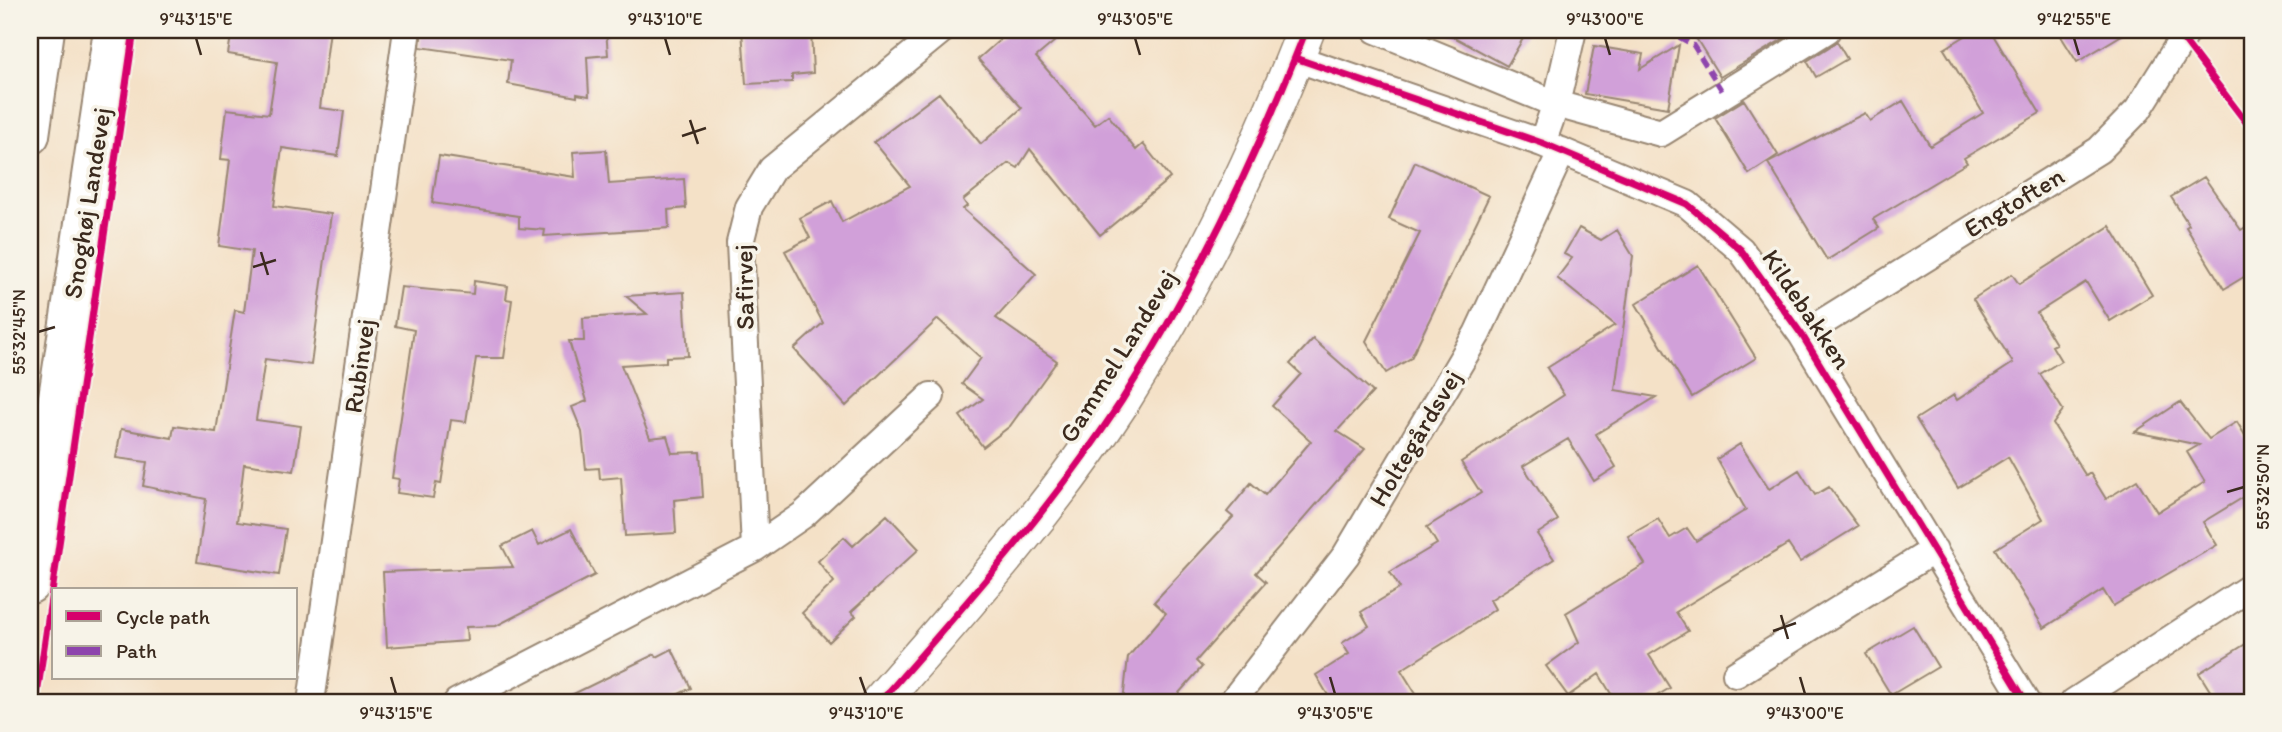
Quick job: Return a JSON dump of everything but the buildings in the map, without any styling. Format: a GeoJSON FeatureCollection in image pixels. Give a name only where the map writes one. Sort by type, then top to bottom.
{"type":"FeatureCollection","features":[{"type":"Feature","properties":{"kind":"main road"},"geometry":{"type":"LineString","coordinates":[[30,135],[46,30]]}},
{"type":"Feature","properties":{"kind":"main road","name":"Snoghøj Landevej"},"geometry":{"type":"LineString","coordinates":[[30,584],[113,30]]}},
{"type":"Feature","properties":{"kind":"street","name":"Rubinvej"},"geometry":{"type":"LineString","coordinates":[[312,702],[407,30]]}},
{"type":"Feature","properties":{"kind":"street","name":"Safirvej"},"geometry":{"type":"LineString","coordinates":[[755,548],[740,243],[749,207],[772,169],[942,30]]}},
{"type":"Feature","properties":{"kind":"street"},"geometry":{"type":"LineString","coordinates":[[1376,30],[1556,104],[1661,133],[1827,30]]}},
{"type":"Feature","properties":{"kind":"street","name":"Holtegårdsvej"},"geometry":{"type":"LineString","coordinates":[[1231,702],[1346,555],[1477,334],[1552,147],[1556,104],[1573,30]]}},
{"type":"Feature","properties":{"kind":"street","name":"Engtoften"},"geometry":{"type":"LineString","coordinates":[[1802,335],[2099,150],[2138,110],[2188,30]]}},
{"type":"Feature","properties":{"kind":"street","name":"Kildebakken"},"geometry":{"type":"LineString","coordinates":[[1301,44],[1687,204],[1741,250],[1802,335],[2026,702]]}},
{"type":"Feature","properties":{"kind":"street","name":"Gammel Landevej"},"geometry":{"type":"LineString","coordinates":[[880,702],[1005,559],[1121,400],[1221,229],[1301,44]]}},
{"type":"Feature","properties":{"kind":"street"},"geometry":{"type":"LineString","coordinates":[[457,702],[755,548],[803,515],[931,396]]}},
{"type":"Feature","properties":{"kind":"street"},"geometry":{"type":"LineString","coordinates":[[1736,674],[1934,550]]}},
{"type":"Feature","properties":{"kind":"street"},"geometry":{"type":"LineString","coordinates":[[2074,702],[2252,586]]}},
{"type":"Feature","properties":{"kind":"marked path"},"geometry":{"type":"LineString","coordinates":[[1666,30],[1693,45],[1724,94]]}},
{"type":"Feature","properties":{"kind":"cycle path"},"geometry":{"type":"LineString","coordinates":[[53,588],[134,30]]}},
{"type":"Feature","properties":{"kind":"cycle path"},"geometry":{"type":"LineString","coordinates":[[880,702],[1037,517],[1122,400],[1175,311],[1223,219],[1267,125],[1306,30]]}},
{"type":"Feature","properties":{"kind":"cycle path"},"geometry":{"type":"LineString","coordinates":[[2176,30],[2252,130]]}},
{"type":"Feature","properties":{"kind":"cycle path"},"geometry":{"type":"LineString","coordinates":[[1295,58],[1542,143],[1687,204],[1741,250],[1802,335],[2026,702]]}},
{"type":"Feature","properties":{"kind":"cycle path"},"geometry":{"type":"LineString","coordinates":[[36,702],[52,592]]}}]}
